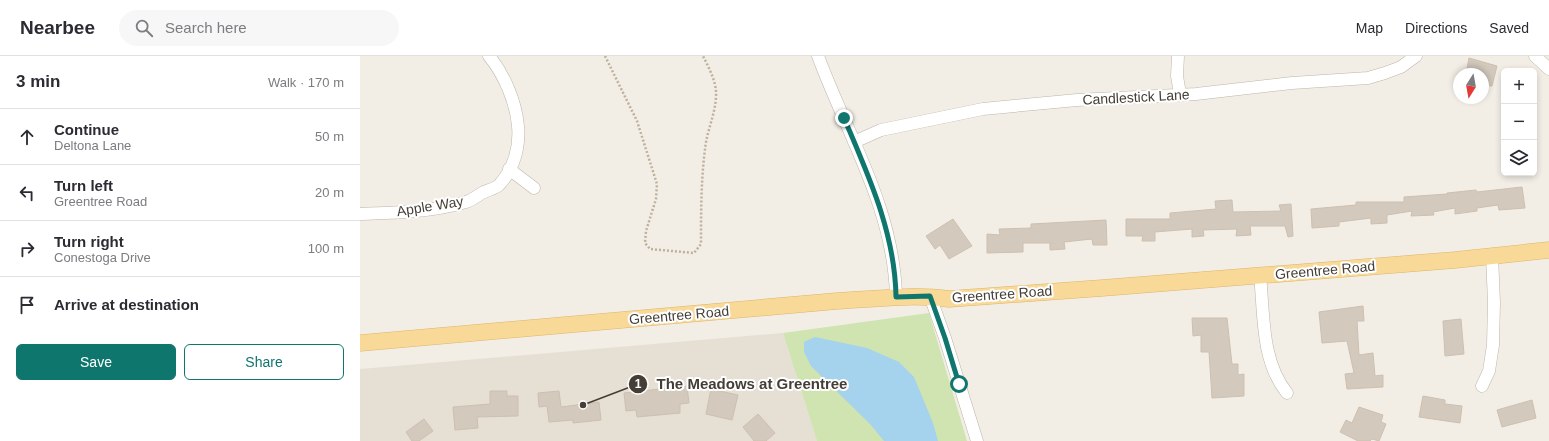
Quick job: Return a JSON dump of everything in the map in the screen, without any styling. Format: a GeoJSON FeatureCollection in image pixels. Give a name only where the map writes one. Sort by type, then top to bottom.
{"type":"FeatureCollection","features":[{"type":"Feature","properties":{"kind":"main road","name":"Greentree Road"},"geometry":{"type":"LineString","coordinates":[[360,343],[896,297],[930,296],[949,299],[1260,275],[1549,250]]}},
{"type":"Feature","properties":{"kind":"street","name":"Apple Way"},"geometry":{"type":"LineString","coordinates":[[360,214],[414,211],[468,201],[498,186],[509,169],[516,154],[519,138],[517,118],[504,81],[496,64],[489,56]]}},
{"type":"Feature","properties":{"kind":"street"},"geometry":{"type":"LineString","coordinates":[[818,56],[871,180],[884,218],[896,277],[896,297]]}},
{"type":"Feature","properties":{"kind":"street"},"geometry":{"type":"LineString","coordinates":[[1178,56],[1177,76],[1180,94]]}},
{"type":"Feature","properties":{"kind":"street","name":"Candlestick Lane"},"geometry":{"type":"LineString","coordinates":[[854,142],[882,130],[983,109],[1077,100],[1180,94],[1292,83],[1368,78],[1401,67],[1416,56]]}},
{"type":"Feature","properties":{"kind":"street"},"geometry":{"type":"LineString","coordinates":[[1535,56],[1549,69]]}},
{"type":"Feature","properties":{"kind":"street"},"geometry":{"type":"LineString","coordinates":[[509,169],[534,188]]}},
{"type":"Feature","properties":{"kind":"street"},"geometry":{"type":"LineString","coordinates":[[1482,386],[1489,371],[1493,345],[1494,302],[1492,256]]}},
{"type":"Feature","properties":{"kind":"street"},"geometry":{"type":"LineString","coordinates":[[1260,275],[1269,358],[1279,384],[1287,393]]}},
{"type":"Feature","properties":{"kind":"street"},"geometry":{"type":"LineString","coordinates":[[930,296],[945,338],[977,441]]}},
{"type":"Feature","properties":{"kind":"path"},"geometry":{"type":"LineString","coordinates":[[605,56],[636,121],[657,184],[656,199],[646,231],[645,243],[650,249],[694,253],[701,244],[702,174],[706,141],[716,90],[710,70],[703,56]]}},
{"type":"Feature","properties":{"kind":"shaded area"},"geometry":{"type":"Polygon","coordinates":[[[783,333],[817,441],[360,441],[360,369],[783,333]]]}},
{"type":"Feature","properties":{"kind":"green space"},"geometry":{"type":"Polygon","coordinates":[[[929,313],[967,441],[817,441],[783,333],[929,313]]]}},
{"type":"Feature","properties":{"kind":"water"},"geometry":{"type":"Polygon","coordinates":[[[815,337],[867,348],[899,362],[914,377],[933,423],[938,441],[884,441],[871,425],[811,366],[804,352],[804,342],[815,337]]]}},
{"type":"Feature","properties":{"kind":"building"},"geometry":{"type":"Polygon","coordinates":[[[1469,58],[1497,66],[1492,86],[1489,86],[1489,68],[1467,68],[1469,58]]]}},
{"type":"Feature","properties":{"kind":"building"},"geometry":{"type":"Polygon","coordinates":[[[1522,187],[1525,208],[1499,210],[1498,205],[1477,208],[1477,211],[1455,214],[1455,208],[1433,212],[1434,215],[1411,216],[1412,211],[1387,215],[1387,223],[1371,224],[1371,218],[1339,222],[1339,226],[1312,228],[1311,209],[1356,205],[1356,202],[1404,202],[1404,197],[1522,187]]]}},
{"type":"Feature","properties":{"kind":"building"},"geometry":{"type":"Polygon","coordinates":[[[1232,200],[1233,212],[1281,211],[1279,205],[1291,204],[1293,236],[1288,237],[1285,226],[1250,226],[1251,235],[1236,236],[1237,229],[1203,230],[1204,236],[1192,237],[1192,229],[1155,232],[1155,241],[1142,241],[1143,236],[1126,236],[1126,219],[1170,219],[1170,213],[1216,209],[1215,201],[1232,200]]]}},
{"type":"Feature","properties":{"kind":"building"},"geometry":{"type":"Polygon","coordinates":[[[953,219],[972,246],[949,259],[940,245],[935,249],[926,236],[953,219]]]}},
{"type":"Feature","properties":{"kind":"building"},"geometry":{"type":"Polygon","coordinates":[[[1106,220],[1107,245],[1093,245],[1092,239],[1064,242],[1065,249],[1050,250],[1050,243],[1023,243],[1023,252],[987,253],[987,234],[1000,235],[999,229],[1031,228],[1031,224],[1106,220]]]}},
{"type":"Feature","properties":{"kind":"building"},"geometry":{"type":"Polygon","coordinates":[[[1363,306],[1364,321],[1357,321],[1359,355],[1373,353],[1375,376],[1383,375],[1383,387],[1347,389],[1345,374],[1354,373],[1347,341],[1322,343],[1319,312],[1363,306]]]}},
{"type":"Feature","properties":{"kind":"building"},"geometry":{"type":"Polygon","coordinates":[[[1192,318],[1227,318],[1232,364],[1238,364],[1238,375],[1244,374],[1244,396],[1212,398],[1209,352],[1201,352],[1201,335],[1193,336],[1192,318]]]}},
{"type":"Feature","properties":{"kind":"building"},"geometry":{"type":"Polygon","coordinates":[[[1461,319],[1464,354],[1445,356],[1443,321],[1461,319]]]}},
{"type":"Feature","properties":{"kind":"building"},"geometry":{"type":"Polygon","coordinates":[[[687,386],[689,403],[680,404],[680,413],[637,417],[636,410],[626,411],[624,393],[687,386]]]}},
{"type":"Feature","properties":{"kind":"building"},"geometry":{"type":"Polygon","coordinates":[[[711,389],[738,395],[732,420],[706,414],[711,389]]]}},
{"type":"Feature","properties":{"kind":"building"},"geometry":{"type":"Polygon","coordinates":[[[490,391],[507,391],[507,396],[518,396],[518,416],[477,417],[478,428],[455,430],[453,407],[490,404],[490,391]]]}},
{"type":"Feature","properties":{"kind":"building"},"geometry":{"type":"Polygon","coordinates":[[[559,391],[561,407],[599,402],[601,420],[573,423],[573,420],[549,422],[547,406],[539,407],[538,393],[559,391]]]}},
{"type":"Feature","properties":{"kind":"building"},"geometry":{"type":"Polygon","coordinates":[[[1423,396],[1445,400],[1445,404],[1462,406],[1460,423],[1419,417],[1423,396]]]}},
{"type":"Feature","properties":{"kind":"building"},"geometry":{"type":"Polygon","coordinates":[[[1532,400],[1536,418],[1502,427],[1497,410],[1532,400]]]}},
{"type":"Feature","properties":{"kind":"building"},"geometry":{"type":"Polygon","coordinates":[[[1359,407],[1383,415],[1381,422],[1386,424],[1379,441],[1372,439],[1370,441],[1358,441],[1340,432],[1346,420],[1352,423],[1359,407]]]}},
{"type":"Feature","properties":{"kind":"building"},"geometry":{"type":"Polygon","coordinates":[[[758,414],[775,433],[766,441],[754,441],[743,427],[758,414]]]}},
{"type":"Feature","properties":{"kind":"building"},"geometry":{"type":"Polygon","coordinates":[[[424,419],[433,431],[419,441],[412,441],[406,432],[424,419]]]}},
{"type":"Feature","properties":{"kind":"place","name":"The Meadows at Greentree"},"geometry":{"type":"Point","coordinates":[583,405]}},
{"type":"Feature","properties":{"kind":"route"},"geometry":{"type":"LineString","coordinates":[[844,118],[871,180],[884,218],[892,251],[896,277],[896,297],[930,296],[959,384]]}}]}
